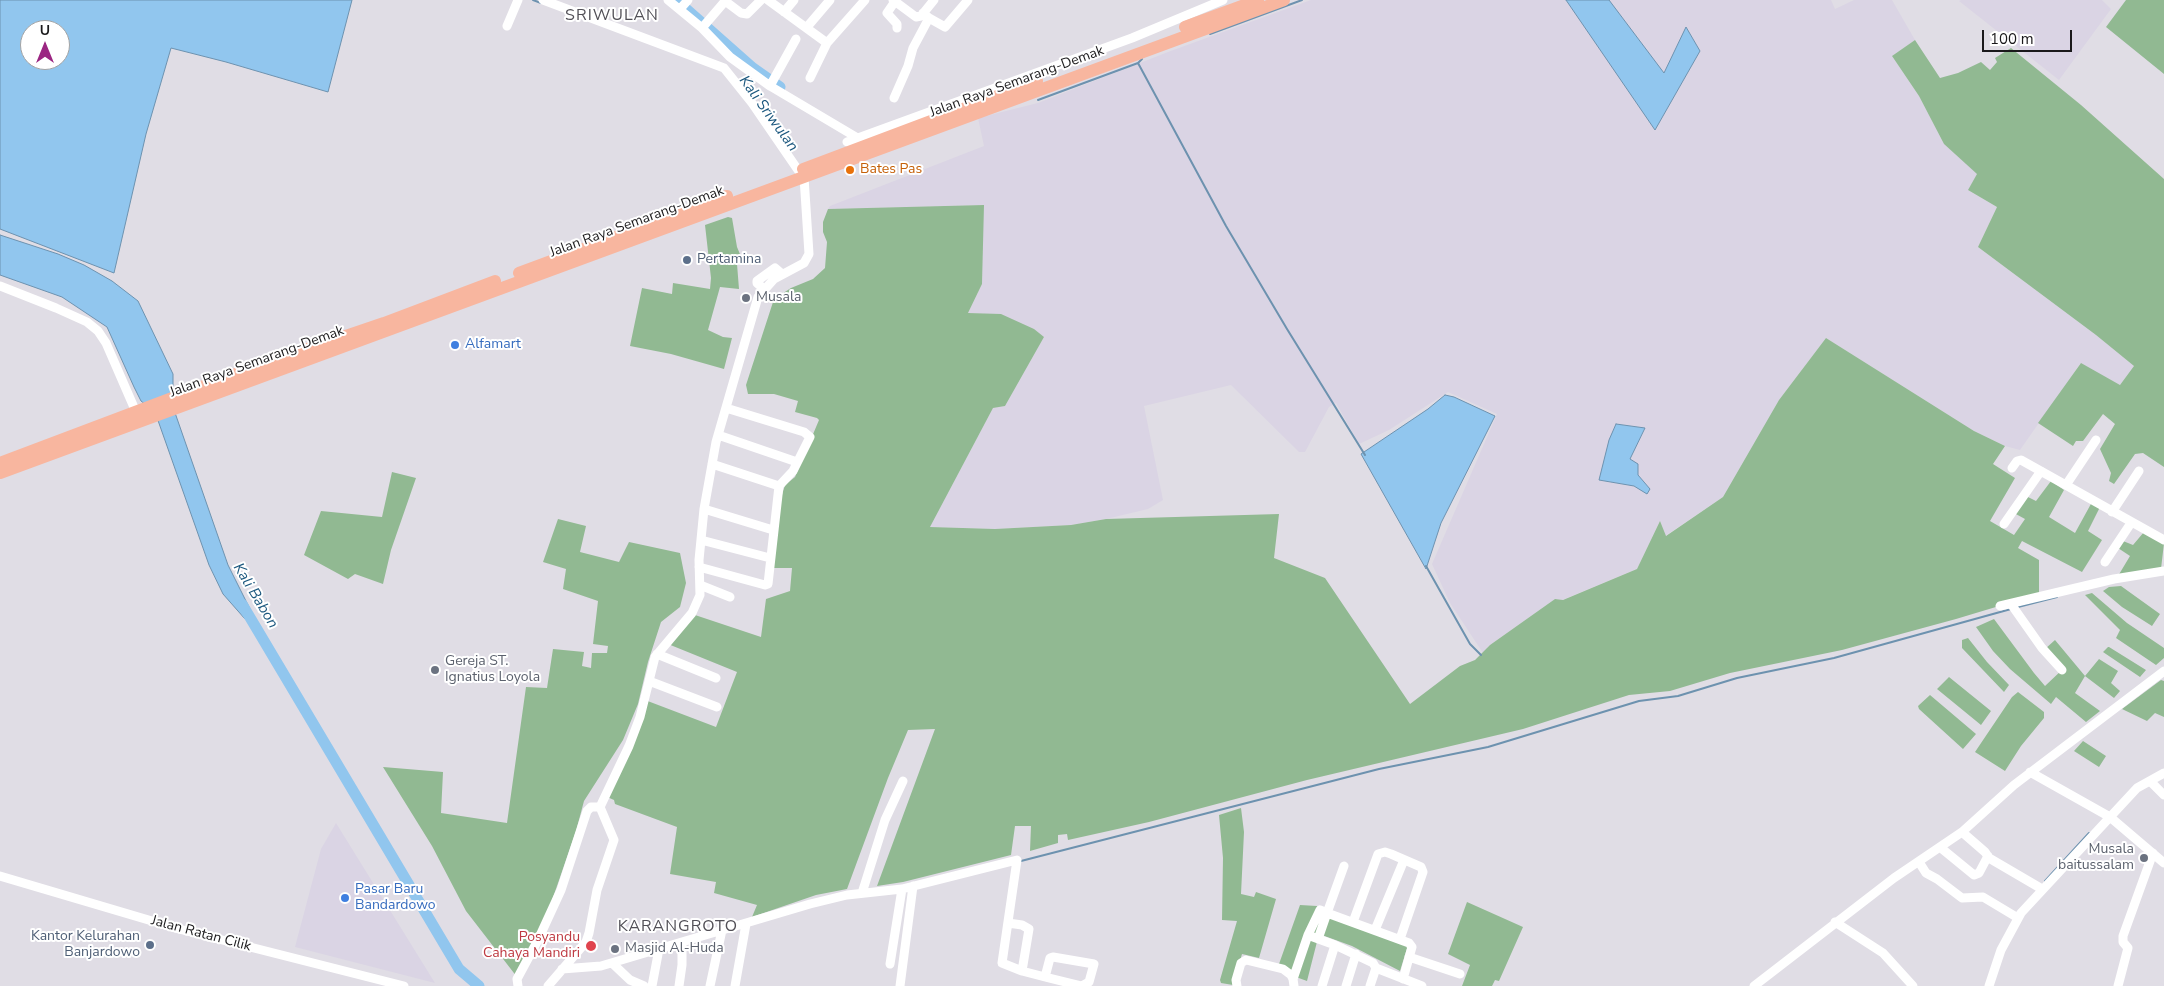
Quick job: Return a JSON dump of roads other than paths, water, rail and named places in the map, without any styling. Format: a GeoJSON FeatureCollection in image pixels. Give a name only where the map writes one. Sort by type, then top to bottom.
{"type":"FeatureCollection","features":[{"type":"Feature","properties":{"kind":"highway","name":"Jalan Raya Semarang-Demak"},"geometry":{"type":"LineString","coordinates":[[0,463],[142,412],[366,339],[899,137],[1228,5],[1258,0]]}},
{"type":"Feature","properties":{"kind":"highway","name":"Jalan Raya Semarang-Demak"},"geometry":{"type":"LineString","coordinates":[[1228,5],[1284,0]]}},
{"type":"Feature","properties":{"kind":"highway","name":"Jalan Raya Semarang-Demak"},"geometry":{"type":"LineString","coordinates":[[801,174],[848,146],[862,141],[899,137]]}},
{"type":"Feature","properties":{"kind":"highway","name":"Jalan Raya Semarang-Demak"},"geometry":{"type":"LineString","coordinates":[[0,473],[142,412]]}},
{"type":"Feature","properties":{"kind":"street"},"geometry":{"type":"LineString","coordinates":[[507,26],[518,0]]}},
{"type":"Feature","properties":{"kind":"street"},"geometry":{"type":"LineString","coordinates":[[543,0],[724,68],[756,108],[801,174],[809,254],[804,263],[782,274],[764,289],[758,297],[718,435],[712,464],[701,540],[699,567],[700,595],[692,613],[657,654],[640,717],[629,746],[600,808],[613,836],[613,846],[597,890],[586,942],[548,986]]}},
{"type":"Feature","properties":{"kind":"street"},"geometry":{"type":"LineString","coordinates":[[668,0],[683,5],[704,25],[730,57],[862,141],[1132,38],[1228,5]]}},
{"type":"Feature","properties":{"kind":"street"},"geometry":{"type":"LineString","coordinates":[[704,25],[726,1],[741,13],[747,14],[761,0]]}},
{"type":"Feature","properties":{"kind":"street"},"geometry":{"type":"LineString","coordinates":[[768,0],[807,27],[827,44]]}},
{"type":"Feature","properties":{"kind":"street"},"geometry":{"type":"LineString","coordinates":[[784,12],[794,0]]}},
{"type":"Feature","properties":{"kind":"street"},"geometry":{"type":"LineString","coordinates":[[807,27],[830,0]]}},
{"type":"Feature","properties":{"kind":"street"},"geometry":{"type":"LineString","coordinates":[[810,78],[827,44],[865,0]]}},
{"type":"Feature","properties":{"kind":"street"},"geometry":{"type":"LineString","coordinates":[[897,28],[897,24],[887,13],[895,0],[916,17],[926,18],[942,26],[947,26],[968,0]]}},
{"type":"Feature","properties":{"kind":"street"},"geometry":{"type":"LineString","coordinates":[[894,98],[908,66],[912,48],[934,0]]}},
{"type":"Feature","properties":{"kind":"street"},"geometry":{"type":"LineString","coordinates":[[772,83],[796,39]]}},
{"type":"Feature","properties":{"kind":"street"},"geometry":{"type":"LineString","coordinates":[[724,68],[730,57]]}},
{"type":"Feature","properties":{"kind":"street"},"geometry":{"type":"LineString","coordinates":[[841,129],[848,146]]}},
{"type":"Feature","properties":{"kind":"street"},"geometry":{"type":"LineString","coordinates":[[0,286],[87,322],[98,331],[142,412]]}},
{"type":"Feature","properties":{"kind":"street"},"geometry":{"type":"LineString","coordinates":[[699,567],[766,585],[779,486],[793,471],[809,440],[809,435],[726,408]]}},
{"type":"Feature","properties":{"kind":"street"},"geometry":{"type":"LineString","coordinates":[[718,435],[797,462]]}},
{"type":"Feature","properties":{"kind":"street"},"geometry":{"type":"LineString","coordinates":[[2066,485],[2096,440]]}},
{"type":"Feature","properties":{"kind":"street"},"geometry":{"type":"LineString","coordinates":[[2012,468],[2020,460],[2164,540]]}},
{"type":"Feature","properties":{"kind":"street"},"geometry":{"type":"LineString","coordinates":[[712,464],[779,486]]}},
{"type":"Feature","properties":{"kind":"street"},"geometry":{"type":"LineString","coordinates":[[2004,524],[2041,471]]}},
{"type":"Feature","properties":{"kind":"street"},"geometry":{"type":"LineString","coordinates":[[2112,512],[2139,471]]}},
{"type":"Feature","properties":{"kind":"street"},"geometry":{"type":"LineString","coordinates":[[704,509],[773,530]]}},
{"type":"Feature","properties":{"kind":"street"},"geometry":{"type":"LineString","coordinates":[[2105,562],[2131,523]]}},
{"type":"Feature","properties":{"kind":"street"},"geometry":{"type":"LineString","coordinates":[[701,540],[770,558]]}},
{"type":"Feature","properties":{"kind":"street"},"geometry":{"type":"LineString","coordinates":[[2000,606],[2114,579],[2164,571]]}},
{"type":"Feature","properties":{"kind":"street"},"geometry":{"type":"LineString","coordinates":[[700,585],[730,597]]}},
{"type":"Feature","properties":{"kind":"street"},"geometry":{"type":"LineString","coordinates":[[2011,604],[2042,648],[2062,670]]}},
{"type":"Feature","properties":{"kind":"street"},"geometry":{"type":"LineString","coordinates":[[657,654],[716,678]]}},
{"type":"Feature","properties":{"kind":"street"},"geometry":{"type":"LineString","coordinates":[[1754,986],[1894,878],[1962,832],[2030,772],[2164,671]]}},
{"type":"Feature","properties":{"kind":"street"},"geometry":{"type":"LineString","coordinates":[[649,681],[718,707]]}},
{"type":"Feature","properties":{"kind":"street"},"geometry":{"type":"LineString","coordinates":[[2030,772],[2110,817],[2164,862]]}},
{"type":"Feature","properties":{"kind":"street"},"geometry":{"type":"LineString","coordinates":[[1989,986],[2001,950],[2018,918],[2042,889],[2137,788],[2164,773]]}},
{"type":"Feature","properties":{"kind":"street"},"geometry":{"type":"LineString","coordinates":[[863,889],[885,820],[903,780]]}},
{"type":"Feature","properties":{"kind":"street"},"geometry":{"type":"LineString","coordinates":[[2150,781],[2164,796]]}},
{"type":"Feature","properties":{"kind":"street"},"geometry":{"type":"LineString","coordinates":[[518,986],[517,979],[538,940],[561,890],[587,811],[591,807],[600,808]]}},
{"type":"Feature","properties":{"kind":"street"},"geometry":{"type":"LineString","coordinates":[[1962,832],[1988,856],[2042,889]]}},
{"type":"Feature","properties":{"kind":"street"},"geometry":{"type":"LineString","coordinates":[[1940,848],[1974,875],[1979,873],[1988,856]]}},
{"type":"Feature","properties":{"kind":"street"},"geometry":{"type":"LineString","coordinates":[[1353,922],[1378,854],[1385,852],[1421,867],[1423,872],[1400,939]]}},
{"type":"Feature","properties":{"kind":"street"},"geometry":{"type":"LineString","coordinates":[[2118,986],[2128,948],[2123,942],[2123,936],[2153,853]]}},
{"type":"Feature","properties":{"kind":"street"},"geometry":{"type":"LineString","coordinates":[[562,969],[590,968],[612,963],[863,889],[902,889],[1017,860],[1002,961],[1008,966],[1022,971],[1046,977],[1085,986],[1089,982],[1094,964],[1053,957],[1050,958],[1046,977]]}},
{"type":"Feature","properties":{"kind":"street"},"geometry":{"type":"LineString","coordinates":[[1375,930],[1404,860]]}},
{"type":"Feature","properties":{"kind":"street"},"geometry":{"type":"LineString","coordinates":[[1919,862],[1924,871],[1961,898],[1966,900],[1975,896],[1983,897],[2018,918]]}},
{"type":"Feature","properties":{"kind":"street"},"geometry":{"type":"LineString","coordinates":[[1318,939],[1344,866]]}},
{"type":"Feature","properties":{"kind":"street","name":"Jalan Ratan Cilik"},"geometry":{"type":"LineString","coordinates":[[0,876],[179,929],[404,986]]}},
{"type":"Feature","properties":{"kind":"street"},"geometry":{"type":"LineString","coordinates":[[900,986],[917,885]]}},
{"type":"Feature","properties":{"kind":"street"},"geometry":{"type":"LineString","coordinates":[[890,964],[902,889]]}},
{"type":"Feature","properties":{"kind":"street"},"geometry":{"type":"LineString","coordinates":[[1293,983],[1308,935],[1318,911],[1400,939],[1411,945],[1409,957],[1399,981]]}},
{"type":"Feature","properties":{"kind":"street"},"geometry":{"type":"LineString","coordinates":[[1836,922],[1883,953],[1914,986]]}},
{"type":"Feature","properties":{"kind":"street"},"geometry":{"type":"LineString","coordinates":[[1008,923],[1028,929],[1022,971]]}},
{"type":"Feature","properties":{"kind":"street"},"geometry":{"type":"LineString","coordinates":[[735,986],[746,924]]}},
{"type":"Feature","properties":{"kind":"street"},"geometry":{"type":"LineString","coordinates":[[710,986],[722,930]]}},
{"type":"Feature","properties":{"kind":"street"},"geometry":{"type":"LineString","coordinates":[[1308,935],[1356,954],[1399,981],[1422,986]]}},
{"type":"Feature","properties":{"kind":"street"},"geometry":{"type":"LineString","coordinates":[[679,986],[682,966],[682,942]]}},
{"type":"Feature","properties":{"kind":"street"},"geometry":{"type":"LineString","coordinates":[[1322,986],[1335,945]]}},
{"type":"Feature","properties":{"kind":"street"},"geometry":{"type":"LineString","coordinates":[[652,986],[660,949]]}},
{"type":"Feature","properties":{"kind":"street"},"geometry":{"type":"LineString","coordinates":[[1346,986],[1356,954]]}},
{"type":"Feature","properties":{"kind":"street"},"geometry":{"type":"LineString","coordinates":[[1409,957],[1460,974]]}},
{"type":"Feature","properties":{"kind":"street"},"geometry":{"type":"LineString","coordinates":[[1237,986],[1241,963],[1246,960],[1282,969],[1293,983]]}},
{"type":"Feature","properties":{"kind":"street"},"geometry":{"type":"LineString","coordinates":[[612,963],[630,980],[644,986]]}},
{"type":"Feature","properties":{"kind":"street"},"geometry":{"type":"LineString","coordinates":[[1370,986],[1376,968]]}},
{"type":"Feature","properties":{"kind":"water"},"geometry":{"type":"Polygon","coordinates":[[[0,0],[352,0],[328,92],[171,48],[146,134],[114,273],[0,229],[0,0]]]}},
{"type":"Feature","properties":{"kind":"water"},"geometry":{"type":"Polygon","coordinates":[[[1566,0],[1609,0],[1664,73],[1686,27],[1700,51],[1655,130],[1566,0]]]}},
{"type":"Feature","properties":{"kind":"water"},"geometry":{"type":"Polygon","coordinates":[[[0,235],[58,254],[84,265],[112,281],[138,301],[173,374],[173,407],[228,565],[253,615],[245,619],[223,594],[209,565],[155,412],[141,401],[107,327],[62,297],[0,275],[0,235]]]}},
{"type":"Feature","properties":{"kind":"water"},"geometry":{"type":"Polygon","coordinates":[[[1445,395],[1454,397],[1495,416],[1441,523],[1426,569],[1361,454],[1428,409],[1445,395]]]}},
{"type":"Feature","properties":{"kind":"water"},"geometry":{"type":"Polygon","coordinates":[[[1616,424],[1645,428],[1630,459],[1638,464],[1638,475],[1650,489],[1647,494],[1634,486],[1599,480],[1609,440],[1616,424]]]}},
{"type":"Feature","properties":{"kind":"waterway","name":"Kali Sriwulan"},"geometry":{"type":"LineString","coordinates":[[533,0],[541,3]]}},
{"type":"Feature","properties":{"kind":"waterway"},"geometry":{"type":"LineString","coordinates":[[676,0],[753,68],[780,87]]}},
{"type":"Feature","properties":{"kind":"waterway"},"geometry":{"type":"LineString","coordinates":[[1210,34],[1302,0]]}},
{"type":"Feature","properties":{"kind":"waterway"},"geometry":{"type":"LineString","coordinates":[[1038,100],[1138,63],[1142,59]]}},
{"type":"Feature","properties":{"kind":"waterway"},"geometry":{"type":"LineString","coordinates":[[1138,63],[1226,226],[1365,455]]}},
{"type":"Feature","properties":{"kind":"waterway"},"geometry":{"type":"LineString","coordinates":[[1426,566],[1470,644],[1481,655]]}},
{"type":"Feature","properties":{"kind":"waterway"},"geometry":{"type":"LineString","coordinates":[[2018,607],[2057,597]]}},
{"type":"Feature","properties":{"kind":"waterway","name":"Kali Babon"},"geometry":{"type":"LineString","coordinates":[[242,604],[459,969],[479,986]]}},
{"type":"Feature","properties":{"kind":"waterway"},"geometry":{"type":"LineString","coordinates":[[1021,861],[1379,769],[1488,747],[1639,701],[1678,696],[1737,678],[1834,658],[2011,609]]}},
{"type":"Feature","properties":{"kind":"waterway"},"geometry":{"type":"LineString","coordinates":[[2045,881],[2089,833]]}},
{"type":"Feature","properties":{"kind":"place","name":"Bates Pas"},"geometry":{"type":"Point","coordinates":[850,170]}},
{"type":"Feature","properties":{"kind":"place","name":"Pertamina"},"geometry":{"type":"Point","coordinates":[687,260]}},
{"type":"Feature","properties":{"kind":"place","name":"Musala"},"geometry":{"type":"Point","coordinates":[746,298]}},
{"type":"Feature","properties":{"kind":"place","name":"Alfamart"},"geometry":{"type":"Point","coordinates":[455,345]}},
{"type":"Feature","properties":{"kind":"place","name":"Gereja ST. Ignatius Loyola"},"geometry":{"type":"Point","coordinates":[435,670]}},
{"type":"Feature","properties":{"kind":"place","name":"Musala baitussalam"},"geometry":{"type":"Point","coordinates":[2144,858]}},
{"type":"Feature","properties":{"kind":"place","name":"Pasar Baru Bandardowo"},"geometry":{"type":"Point","coordinates":[345,898]}},
{"type":"Feature","properties":{"kind":"place","name":"Kantor Kelurahan Banjardowo"},"geometry":{"type":"Point","coordinates":[150,945]}},
{"type":"Feature","properties":{"kind":"place","name":"Posyandu Cahaya Mandiri"},"geometry":{"type":"Point","coordinates":[591,946]}},
{"type":"Feature","properties":{"kind":"place","name":"Masjid Al-Huda"},"geometry":{"type":"Point","coordinates":[615,949]}},
{"type":"Feature","properties":{"kind":"district","name":"SRIWULAN"},"geometry":{"type":"Point","coordinates":[612,16]}},
{"type":"Feature","properties":{"kind":"district","name":"KARANGROTO"},"geometry":{"type":"Point","coordinates":[678,927]}}]}
